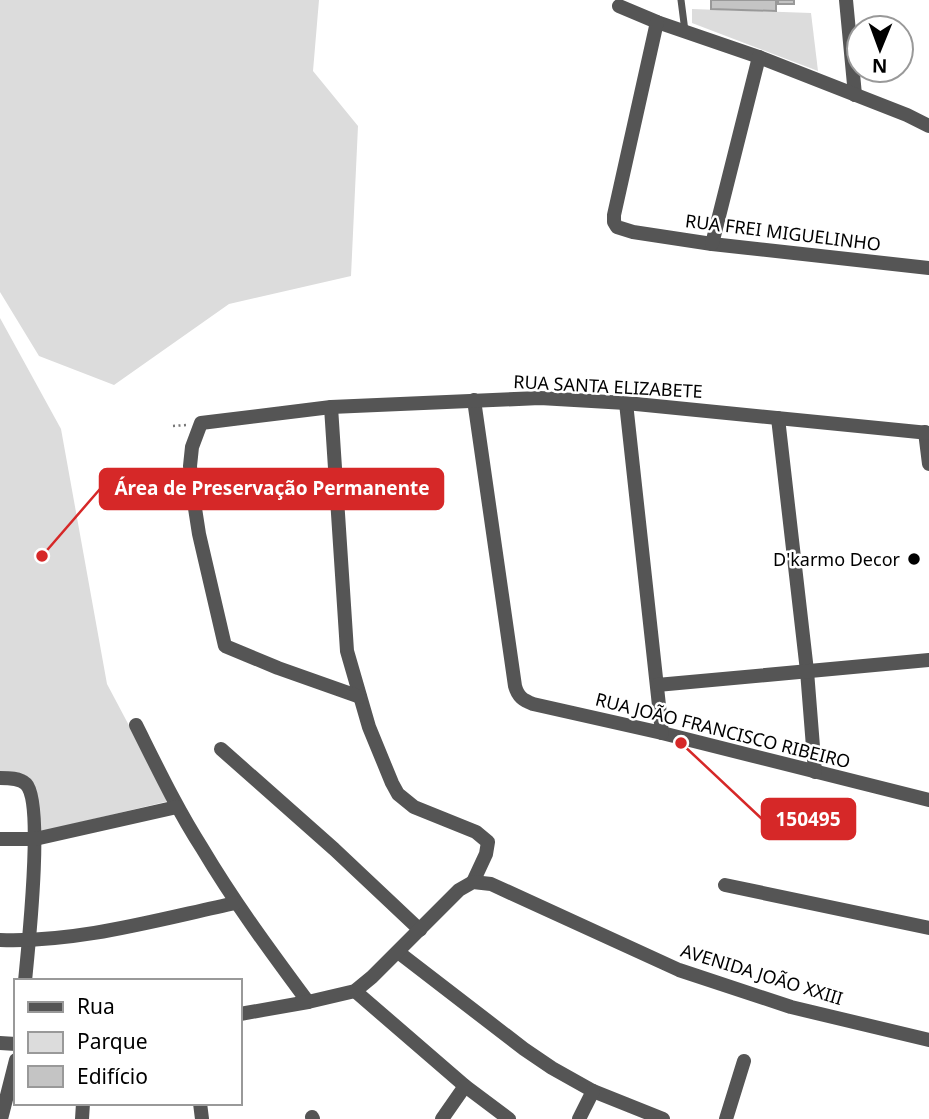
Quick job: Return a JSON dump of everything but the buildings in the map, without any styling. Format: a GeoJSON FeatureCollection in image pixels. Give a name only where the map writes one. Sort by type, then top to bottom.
{"type":"FeatureCollection","features":[{"type":"Feature","properties":{"kind":"street"},"geometry":{"type":"LineString","coordinates":[[846,0],[855,95]]}},
{"type":"Feature","properties":{"kind":"street"},"geometry":{"type":"LineString","coordinates":[[619,3],[657,22],[759,57],[929,126]]}},
{"type":"Feature","properties":{"kind":"street","name":"RUA FREI MIGUELINHO"},"geometry":{"type":"LineString","coordinates":[[657,22],[614,215],[617,227],[633,232],[712,244],[929,268]]}},
{"type":"Feature","properties":{"kind":"street"},"geometry":{"type":"LineString","coordinates":[[712,244],[759,57]]}},
{"type":"Feature","properties":{"kind":"street","name":"RUA SANTA ELIZABETE"},"geometry":{"type":"LineString","coordinates":[[360,697],[225,646],[199,534],[192,489],[191,447],[201,423],[331,407],[540,398],[626,403],[927,432]]}},
{"type":"Feature","properties":{"kind":"street","name":"RUA JOÃO FRANCISCO RIBEIRO"},"geometry":{"type":"LineString","coordinates":[[474,400],[515,686],[517,694],[523,700],[929,800]]}},
{"type":"Feature","properties":{"kind":"street"},"geometry":{"type":"LineString","coordinates":[[626,403],[662,733]]}},
{"type":"Feature","properties":{"kind":"street"},"geometry":{"type":"LineString","coordinates":[[242,1014],[355,991],[459,890],[472,882],[488,847],[488,842],[475,831],[414,807],[398,794],[369,727],[347,651],[331,407]]}},
{"type":"Feature","properties":{"kind":"street"},"geometry":{"type":"LineString","coordinates":[[778,418],[807,671],[815,772]]}},
{"type":"Feature","properties":{"kind":"street"},"geometry":{"type":"LineString","coordinates":[[927,432],[929,464]]}},
{"type":"Feature","properties":{"kind":"street"},"geometry":{"type":"LineString","coordinates":[[657,685],[929,660]]}},
{"type":"Feature","properties":{"kind":"street"},"geometry":{"type":"LineString","coordinates":[[136,726],[177,807],[236,903],[308,1002]]}},
{"type":"Feature","properties":{"kind":"street"},"geometry":{"type":"LineString","coordinates":[[221,749],[420,930]]}},
{"type":"Feature","properties":{"kind":"street"},"geometry":{"type":"LineString","coordinates":[[0,778],[25,783],[32,804],[35,839],[25,979]]}},
{"type":"Feature","properties":{"kind":"street"},"geometry":{"type":"LineString","coordinates":[[0,839],[35,839],[177,807]]}},
{"type":"Feature","properties":{"kind":"street","name":"AVENIDA JOÃO XXIII"},"geometry":{"type":"LineString","coordinates":[[472,882],[484,882],[500,887],[612,941],[692,975],[791,1007],[929,1040]]}},
{"type":"Feature","properties":{"kind":"street"},"geometry":{"type":"LineString","coordinates":[[725,885],[929,928]]}},
{"type":"Feature","properties":{"kind":"street"},"geometry":{"type":"LineString","coordinates":[[0,940],[29,941],[67,937],[236,903]]}},
{"type":"Feature","properties":{"kind":"street"},"geometry":{"type":"LineString","coordinates":[[398,952],[552,1068],[593,1091],[663,1119]]}},
{"type":"Feature","properties":{"kind":"street"},"geometry":{"type":"LineString","coordinates":[[355,991],[465,1086],[509,1119]]}},
{"type":"Feature","properties":{"kind":"street"},"geometry":{"type":"LineString","coordinates":[[726,1119],[744,1061]]}},
{"type":"Feature","properties":{"kind":"street"},"geometry":{"type":"LineString","coordinates":[[1,1119],[14,1068]]}},
{"type":"Feature","properties":{"kind":"street"},"geometry":{"type":"LineString","coordinates":[[442,1119],[465,1086]]}},
{"type":"Feature","properties":{"kind":"street"},"geometry":{"type":"LineString","coordinates":[[579,1119],[593,1091]]}},
{"type":"Feature","properties":{"kind":"lane"},"geometry":{"type":"LineString","coordinates":[[681,0],[685,31]]}},
{"type":"Feature","properties":{"kind":"green space"},"geometry":{"type":"Polygon","coordinates":[[[0,0],[319,0],[313,71],[358,126],[351,276],[229,304],[114,385],[39,356],[0,292],[0,0]]]}},
{"type":"Feature","properties":{"kind":"green space"},"geometry":{"type":"Polygon","coordinates":[[[692,9],[811,13],[818,71],[692,23],[692,9]]]}},
{"type":"Feature","properties":{"kind":"green space"},"geometry":{"type":"Polygon","coordinates":[[[0,318],[61,429],[107,684],[169,801],[39,832],[31,780],[21,774],[0,772],[0,318]]]}},
{"type":"Feature","properties":{"kind":"place","name":"Área de Preservação Permanente"},"geometry":{"type":"Point","coordinates":[42,556]}},
{"type":"Feature","properties":{"kind":"place","name":"D'karmo Decor"},"geometry":{"type":"Point","coordinates":[914,559]}},
{"type":"Feature","properties":{"kind":"place","name":"150495"},"geometry":{"type":"Point","coordinates":[681,743]}}]}
